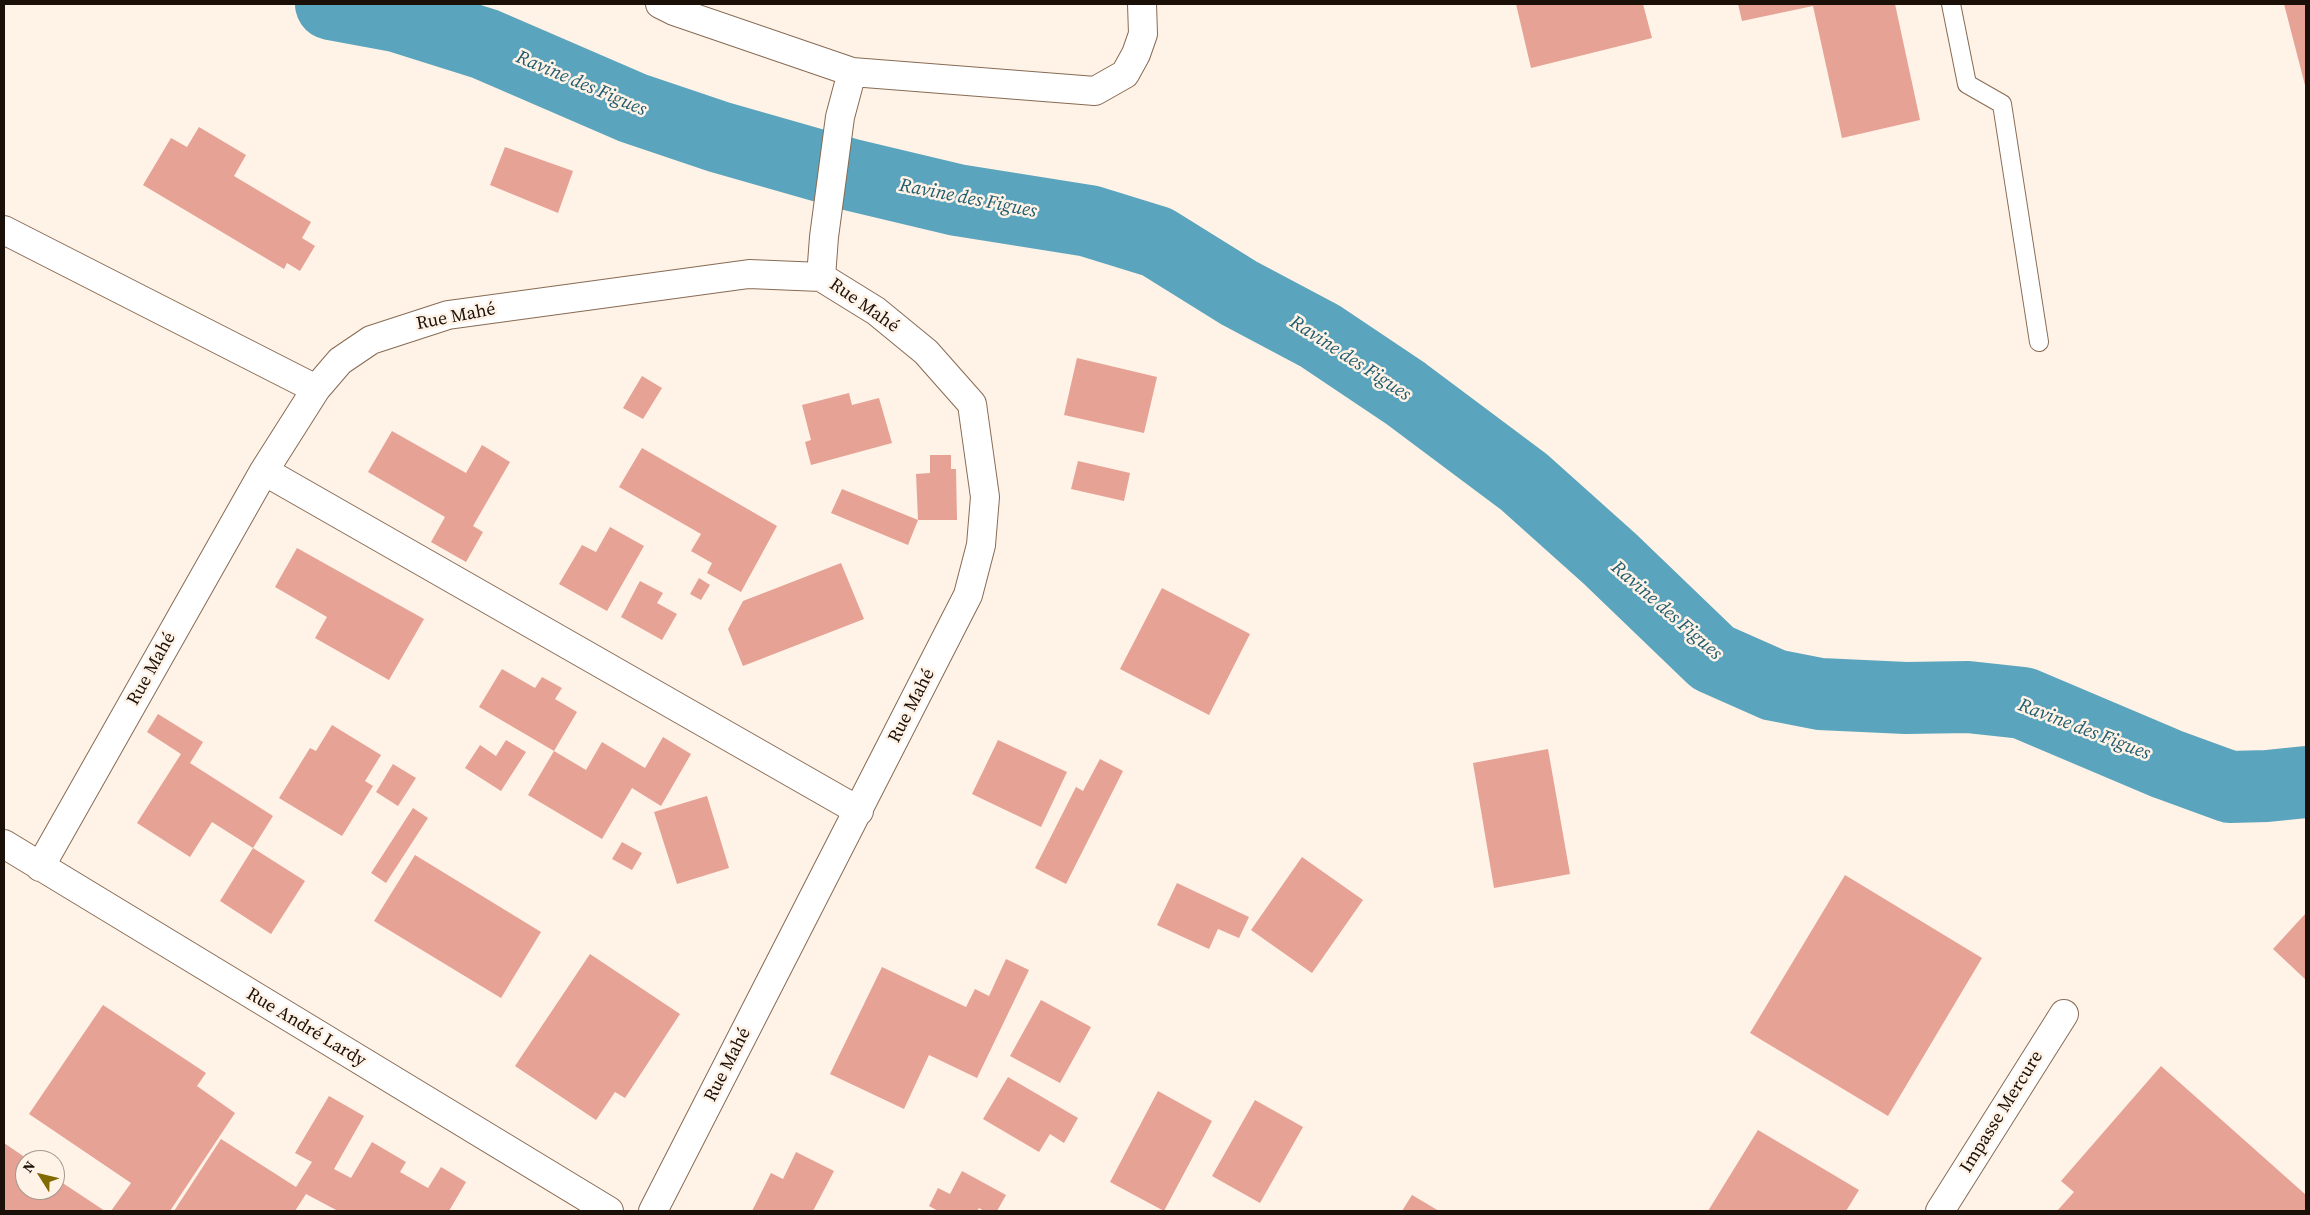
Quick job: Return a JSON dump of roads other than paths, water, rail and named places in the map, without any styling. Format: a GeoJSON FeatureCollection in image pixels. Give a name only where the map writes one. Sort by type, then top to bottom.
{"type":"FeatureCollection","features":[{"type":"Feature","properties":{"kind":"street"},"geometry":{"type":"LineString","coordinates":[[660,4],[674,11],[852,72],[1095,91],[1125,74],[1136,54],[1142,34],[1142,4]]}},
{"type":"Feature","properties":{"kind":"street"},"geometry":{"type":"LineString","coordinates":[[821,277],[824,237],[840,117],[852,72]]}},
{"type":"Feature","properties":{"kind":"street"},"geometry":{"type":"LineString","coordinates":[[4,230],[316,389]]}},
{"type":"Feature","properties":{"kind":"street","name":"Rue Mahé"},"geometry":{"type":"LineString","coordinates":[[40,867],[264,471],[316,389],[340,361],[371,340],[448,314],[749,274],[821,277],[876,311],[926,352],[972,404],[985,498],[981,545],[968,595],[653,1211]]}},
{"type":"Feature","properties":{"kind":"street"},"geometry":{"type":"LineString","coordinates":[[264,471],[859,811]]}},
{"type":"Feature","properties":{"kind":"street","name":"Rue André Lardy"},"geometry":{"type":"LineString","coordinates":[[4,844],[609,1211]]}},
{"type":"Feature","properties":{"kind":"street","name":"Impasse Mercure"},"geometry":{"type":"LineString","coordinates":[[1940,1211],[2064,1014]]}},
{"type":"Feature","properties":{"kind":"lane"},"geometry":{"type":"LineString","coordinates":[[1951,4],[1968,84],[2002,104],[2039,342]]}},
{"type":"Feature","properties":{"kind":"waterway","name":"Ravine des Figues"},"geometry":{"type":"LineString","coordinates":[[331,4],[396,16],[485,44],[633,108],[719,137],[852,175],[957,200],[1089,221],[1157,242],[1239,293],[1320,336],[1405,393],[1524,482],[1610,559],[1713,658],[1774,685],[1820,694],[1906,698],[1968,697],[2023,703],[2167,764],[2230,787],[2306,782]]}}]}
